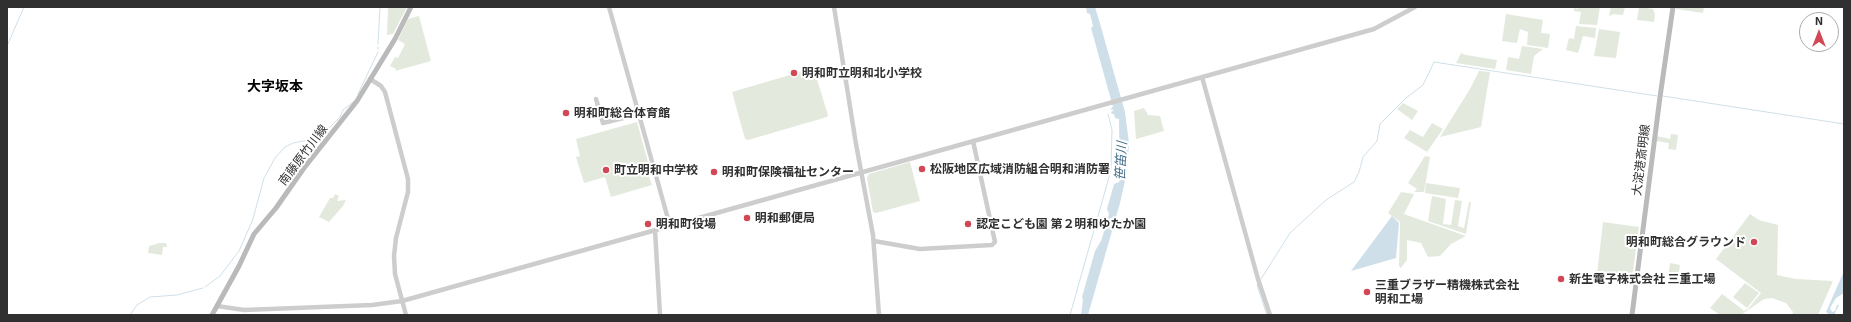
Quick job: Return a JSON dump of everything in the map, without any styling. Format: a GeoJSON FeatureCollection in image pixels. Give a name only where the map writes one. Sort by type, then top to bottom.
{"type":"FeatureCollection","features":[{"type":"Feature","properties":{"kind":"main road","name":"南藤原竹川線"},"geometry":{"type":"LineString","coordinates":[[212,315],[239,266],[254,234],[282,200],[304,168],[351,108],[395,39],[411,7]]}},
{"type":"Feature","properties":{"kind":"main road","name":"大淀港斎明線"},"geometry":{"type":"LineString","coordinates":[[1632,315],[1673,7]]}},
{"type":"Feature","properties":{"kind":"street"},"geometry":{"type":"LineString","coordinates":[[609,7],[670,226]]}},
{"type":"Feature","properties":{"kind":"street"},"geometry":{"type":"LineString","coordinates":[[834,7],[874,241],[879,315]]}},
{"type":"Feature","properties":{"kind":"street"},"geometry":{"type":"LineString","coordinates":[[217,306],[244,310],[372,305],[402,301],[1374,29],[1415,7]]}},
{"type":"Feature","properties":{"kind":"street"},"geometry":{"type":"LineString","coordinates":[[1202,77],[1259,281],[1270,315]]}},
{"type":"Feature","properties":{"kind":"street"},"geometry":{"type":"LineString","coordinates":[[370,79],[381,86],[386,93],[408,179],[408,192],[396,238],[394,256],[395,274],[406,315]]}},
{"type":"Feature","properties":{"kind":"street"},"geometry":{"type":"LineString","coordinates":[[596,99],[603,123],[638,114]]}},
{"type":"Feature","properties":{"kind":"street"},"geometry":{"type":"LineString","coordinates":[[874,241],[920,249],[992,245],[995,242],[973,141]]}},
{"type":"Feature","properties":{"kind":"street"},"geometry":{"type":"LineString","coordinates":[[655,230],[660,315]]}},
{"type":"Feature","properties":{"kind":"shaded area"},"geometry":{"type":"Polygon","coordinates":[[[388,7],[407,7],[393,34],[387,35],[388,7]]]}},
{"type":"Feature","properties":{"kind":"shaded area"},"geometry":{"type":"Polygon","coordinates":[[[1578,7],[1600,7],[1597,25],[1579,24],[1581,12],[1574,11],[1574,8],[1578,9],[1578,7]]]}},
{"type":"Feature","properties":{"kind":"shaded area"},"geometry":{"type":"Polygon","coordinates":[[[1611,7],[1625,7],[1623,15],[1614,14],[1609,16],[1611,7]]]}},
{"type":"Feature","properties":{"kind":"shaded area"},"geometry":{"type":"Polygon","coordinates":[[[1639,7],[1653,9],[1655,14],[1654,22],[1637,20],[1639,7]]]}},
{"type":"Feature","properties":{"kind":"shaded area"},"geometry":{"type":"Polygon","coordinates":[[[1676,7],[1704,7],[1703,13],[1676,9],[1676,7]]]}},
{"type":"Feature","properties":{"kind":"shaded area"},"geometry":{"type":"Polygon","coordinates":[[[1506,14],[1543,20],[1541,33],[1550,34],[1548,48],[1527,45],[1528,32],[1520,29],[1517,43],[1502,41],[1506,14]]]}},
{"type":"Feature","properties":{"kind":"shaded area"},"geometry":{"type":"Polygon","coordinates":[[[419,16],[431,61],[395,71],[396,69],[390,66],[395,57],[398,58],[405,44],[398,40],[408,19],[419,16]]]}},
{"type":"Feature","properties":{"kind":"shaded area"},"geometry":{"type":"Polygon","coordinates":[[[1576,26],[1596,28],[1595,38],[1583,36],[1578,53],[1566,50],[1569,38],[1574,39],[1576,26]]]}},
{"type":"Feature","properties":{"kind":"shaded area"},"geometry":{"type":"Polygon","coordinates":[[[1599,29],[1620,32],[1616,58],[1594,56],[1599,29]]]}},
{"type":"Feature","properties":{"kind":"shaded area"},"geometry":{"type":"Polygon","coordinates":[[[1522,46],[1543,49],[1534,56],[1531,74],[1506,70],[1508,57],[1519,59],[1522,46]]]}},
{"type":"Feature","properties":{"kind":"shaded area"},"geometry":{"type":"Polygon","coordinates":[[[1461,53],[1497,60],[1495,69],[1456,63],[1461,53]]]}},
{"type":"Feature","properties":{"kind":"shaded area"},"geometry":{"type":"Polygon","coordinates":[[[807,70],[815,73],[828,115],[827,117],[748,140],[745,139],[732,92],[807,70]]]}},
{"type":"Feature","properties":{"kind":"shaded area"},"geometry":{"type":"Polygon","coordinates":[[[1479,71],[1490,72],[1481,127],[1440,137],[1470,89],[1479,71]]]}},
{"type":"Feature","properties":{"kind":"shaded area"},"geometry":{"type":"Polygon","coordinates":[[[1403,103],[1418,111],[1412,120],[1397,109],[1403,103]]]}},
{"type":"Feature","properties":{"kind":"shaded area"},"geometry":{"type":"Polygon","coordinates":[[[1144,108],[1148,115],[1160,116],[1164,131],[1136,139],[1134,111],[1144,108]]]}},
{"type":"Feature","properties":{"kind":"shaded area"},"geometry":{"type":"Polygon","coordinates":[[[637,122],[651,173],[648,174],[652,185],[611,197],[605,177],[584,183],[576,157],[580,156],[576,139],[637,122]]]}},
{"type":"Feature","properties":{"kind":"shaded area"},"geometry":{"type":"Polygon","coordinates":[[[1432,123],[1443,129],[1427,152],[1404,138],[1410,130],[1423,137],[1432,123]]]}},
{"type":"Feature","properties":{"kind":"shaded area"},"geometry":{"type":"Polygon","coordinates":[[[1671,134],[1678,135],[1676,150],[1668,149],[1669,143],[1656,141],[1657,136],[1670,139],[1671,134]]]}},
{"type":"Feature","properties":{"kind":"shaded area"},"geometry":{"type":"Polygon","coordinates":[[[1425,156],[1430,157],[1424,192],[1414,192],[1417,189],[1408,183],[1425,156]]]}},
{"type":"Feature","properties":{"kind":"shaded area"},"geometry":{"type":"Polygon","coordinates":[[[910,162],[920,201],[876,213],[873,212],[867,178],[869,174],[910,162]]]}},
{"type":"Feature","properties":{"kind":"shaded area"},"geometry":{"type":"Polygon","coordinates":[[[1426,183],[1460,188],[1458,198],[1425,193],[1426,183]]]}},
{"type":"Feature","properties":{"kind":"shaded area"},"geometry":{"type":"Polygon","coordinates":[[[1401,192],[1414,194],[1404,214],[1466,236],[1451,244],[1440,256],[1428,257],[1421,243],[1407,240],[1407,260],[1401,268],[1399,266],[1400,222],[1388,213],[1401,192]]]}},
{"type":"Feature","properties":{"kind":"shaded area"},"geometry":{"type":"Polygon","coordinates":[[[335,194],[339,196],[337,201],[346,200],[343,206],[329,222],[319,217],[330,198],[333,198],[335,194]]]}},
{"type":"Feature","properties":{"kind":"shaded area"},"geometry":{"type":"Polygon","coordinates":[[[1432,196],[1446,199],[1443,224],[1451,225],[1455,200],[1462,201],[1458,226],[1464,228],[1469,202],[1471,202],[1466,234],[1428,221],[1432,196]]]}},
{"type":"Feature","properties":{"kind":"shaded area"},"geometry":{"type":"Polygon","coordinates":[[[1750,214],[1759,220],[1778,225],[1777,275],[1796,279],[1833,281],[1818,315],[1792,315],[1793,312],[1786,303],[1772,298],[1764,299],[1741,315],[1720,315],[1710,308],[1722,294],[1744,311],[1748,309],[1761,293],[1716,259],[1750,214]]]}},
{"type":"Feature","properties":{"kind":"shaded area"},"geometry":{"type":"Polygon","coordinates":[[[1603,222],[1639,227],[1632,278],[1597,274],[1603,222]]]}},
{"type":"Feature","properties":{"kind":"shaded area"},"geometry":{"type":"Polygon","coordinates":[[[159,243],[166,243],[167,247],[163,247],[162,255],[148,253],[149,246],[159,243]]]}},
{"type":"Feature","properties":{"kind":"shaded area"},"geometry":{"type":"Polygon","coordinates":[[[1670,263],[1680,265],[1678,278],[1668,277],[1670,263]]]}},
{"type":"Feature","properties":{"kind":"shaded area"},"geometry":{"type":"Polygon","coordinates":[[[1745,283],[1759,293],[1747,308],[1733,297],[1745,283]]]}},
{"type":"Feature","properties":{"kind":"water","name":"笹笛川"},"geometry":{"type":"Polygon","coordinates":[[[1086,7],[1095,7],[1125,112],[1129,143],[1127,172],[1120,203],[1088,315],[1081,315],[1082,297],[1095,251],[1101,241],[1109,214],[1107,209],[1114,184],[1119,182],[1120,179],[1119,119],[1115,118],[1114,114],[1112,114],[1111,112],[1114,110],[1110,109],[1113,107],[1091,28],[1093,26],[1090,14],[1087,13],[1086,7]]]}},
{"type":"Feature","properties":{"kind":"water"},"geometry":{"type":"Polygon","coordinates":[[[1392,216],[1399,223],[1396,258],[1351,271],[1392,216]]]}},
{"type":"Feature","properties":{"kind":"water"},"geometry":{"type":"Polygon","coordinates":[[[1844,271],[1844,293],[1836,298],[1830,308],[1832,312],[1835,311],[1837,305],[1839,305],[1834,315],[1830,315],[1826,312],[1844,271]]]}},
{"type":"Feature","properties":{"kind":"waterway"},"geometry":{"type":"LineString","coordinates":[[7,46],[24,7]]}},
{"type":"Feature","properties":{"kind":"waterway"},"geometry":{"type":"LineString","coordinates":[[378,44],[380,7]]}},
{"type":"Feature","properties":{"kind":"waterway"},"geometry":{"type":"LineString","coordinates":[[358,94],[378,52]]}},
{"type":"Feature","properties":{"kind":"waterway"},"geometry":{"type":"LineString","coordinates":[[1261,279],[1290,233],[1326,200],[1354,182],[1359,172],[1363,157],[1377,141],[1380,124],[1406,98],[1423,85],[1434,62],[1657,96]]}},
{"type":"Feature","properties":{"kind":"waterway"},"geometry":{"type":"LineString","coordinates":[[1663,96],[1844,124]]}},
{"type":"Feature","properties":{"kind":"waterway"},"geometry":{"type":"LineString","coordinates":[[205,287],[220,276],[239,251],[253,219],[264,178],[275,158],[285,147],[293,143],[319,138],[340,117],[343,110],[353,102]]}},
{"type":"Feature","properties":{"kind":"waterway","name":"笹笛川"},"geometry":{"type":"LineString","coordinates":[[1070,315],[1111,170],[1112,130],[1108,114]]}},
{"type":"Feature","properties":{"kind":"waterway"},"geometry":{"type":"LineString","coordinates":[[1258,284],[1257,285],[1267,315]]}},
{"type":"Feature","properties":{"kind":"waterway"},"geometry":{"type":"LineString","coordinates":[[130,315],[137,305],[150,297],[177,295],[203,288]]}},
{"type":"Feature","properties":{"kind":"place","name":"明和町立明和北小学校"},"geometry":{"type":"Point","coordinates":[794,73]}},
{"type":"Feature","properties":{"kind":"place","name":"明和町総合体育館"},"geometry":{"type":"Point","coordinates":[566,113]}},
{"type":"Feature","properties":{"kind":"place","name":"松阪地区広域消防組合明和消防署"},"geometry":{"type":"Point","coordinates":[922,169]}},
{"type":"Feature","properties":{"kind":"place","name":"町立明和中学校"},"geometry":{"type":"Point","coordinates":[606,170]}},
{"type":"Feature","properties":{"kind":"place","name":"明和町保険福祉センター"},"geometry":{"type":"Point","coordinates":[714,172]}},
{"type":"Feature","properties":{"kind":"place","name":"明和郵便局"},"geometry":{"type":"Point","coordinates":[747,218]}},
{"type":"Feature","properties":{"kind":"place","name":"明和町役場"},"geometry":{"type":"Point","coordinates":[648,224]}},
{"type":"Feature","properties":{"kind":"place","name":"認定こども園 第２明和ゆたか園"},"geometry":{"type":"Point","coordinates":[968,224]}},
{"type":"Feature","properties":{"kind":"place","name":"明和町総合グラウンド"},"geometry":{"type":"Point","coordinates":[1754,242]}},
{"type":"Feature","properties":{"kind":"place","name":"新生電子株式会社 三重工場"},"geometry":{"type":"Point","coordinates":[1561,279]}},
{"type":"Feature","properties":{"kind":"place","name":"三重ブラザー精機株式会社 明和工場"},"geometry":{"type":"Point","coordinates":[1367,292]}},
{"type":"Feature","properties":{"kind":"district","name":"大字坂本"},"geometry":{"type":"Point","coordinates":[275,86]}}]}
